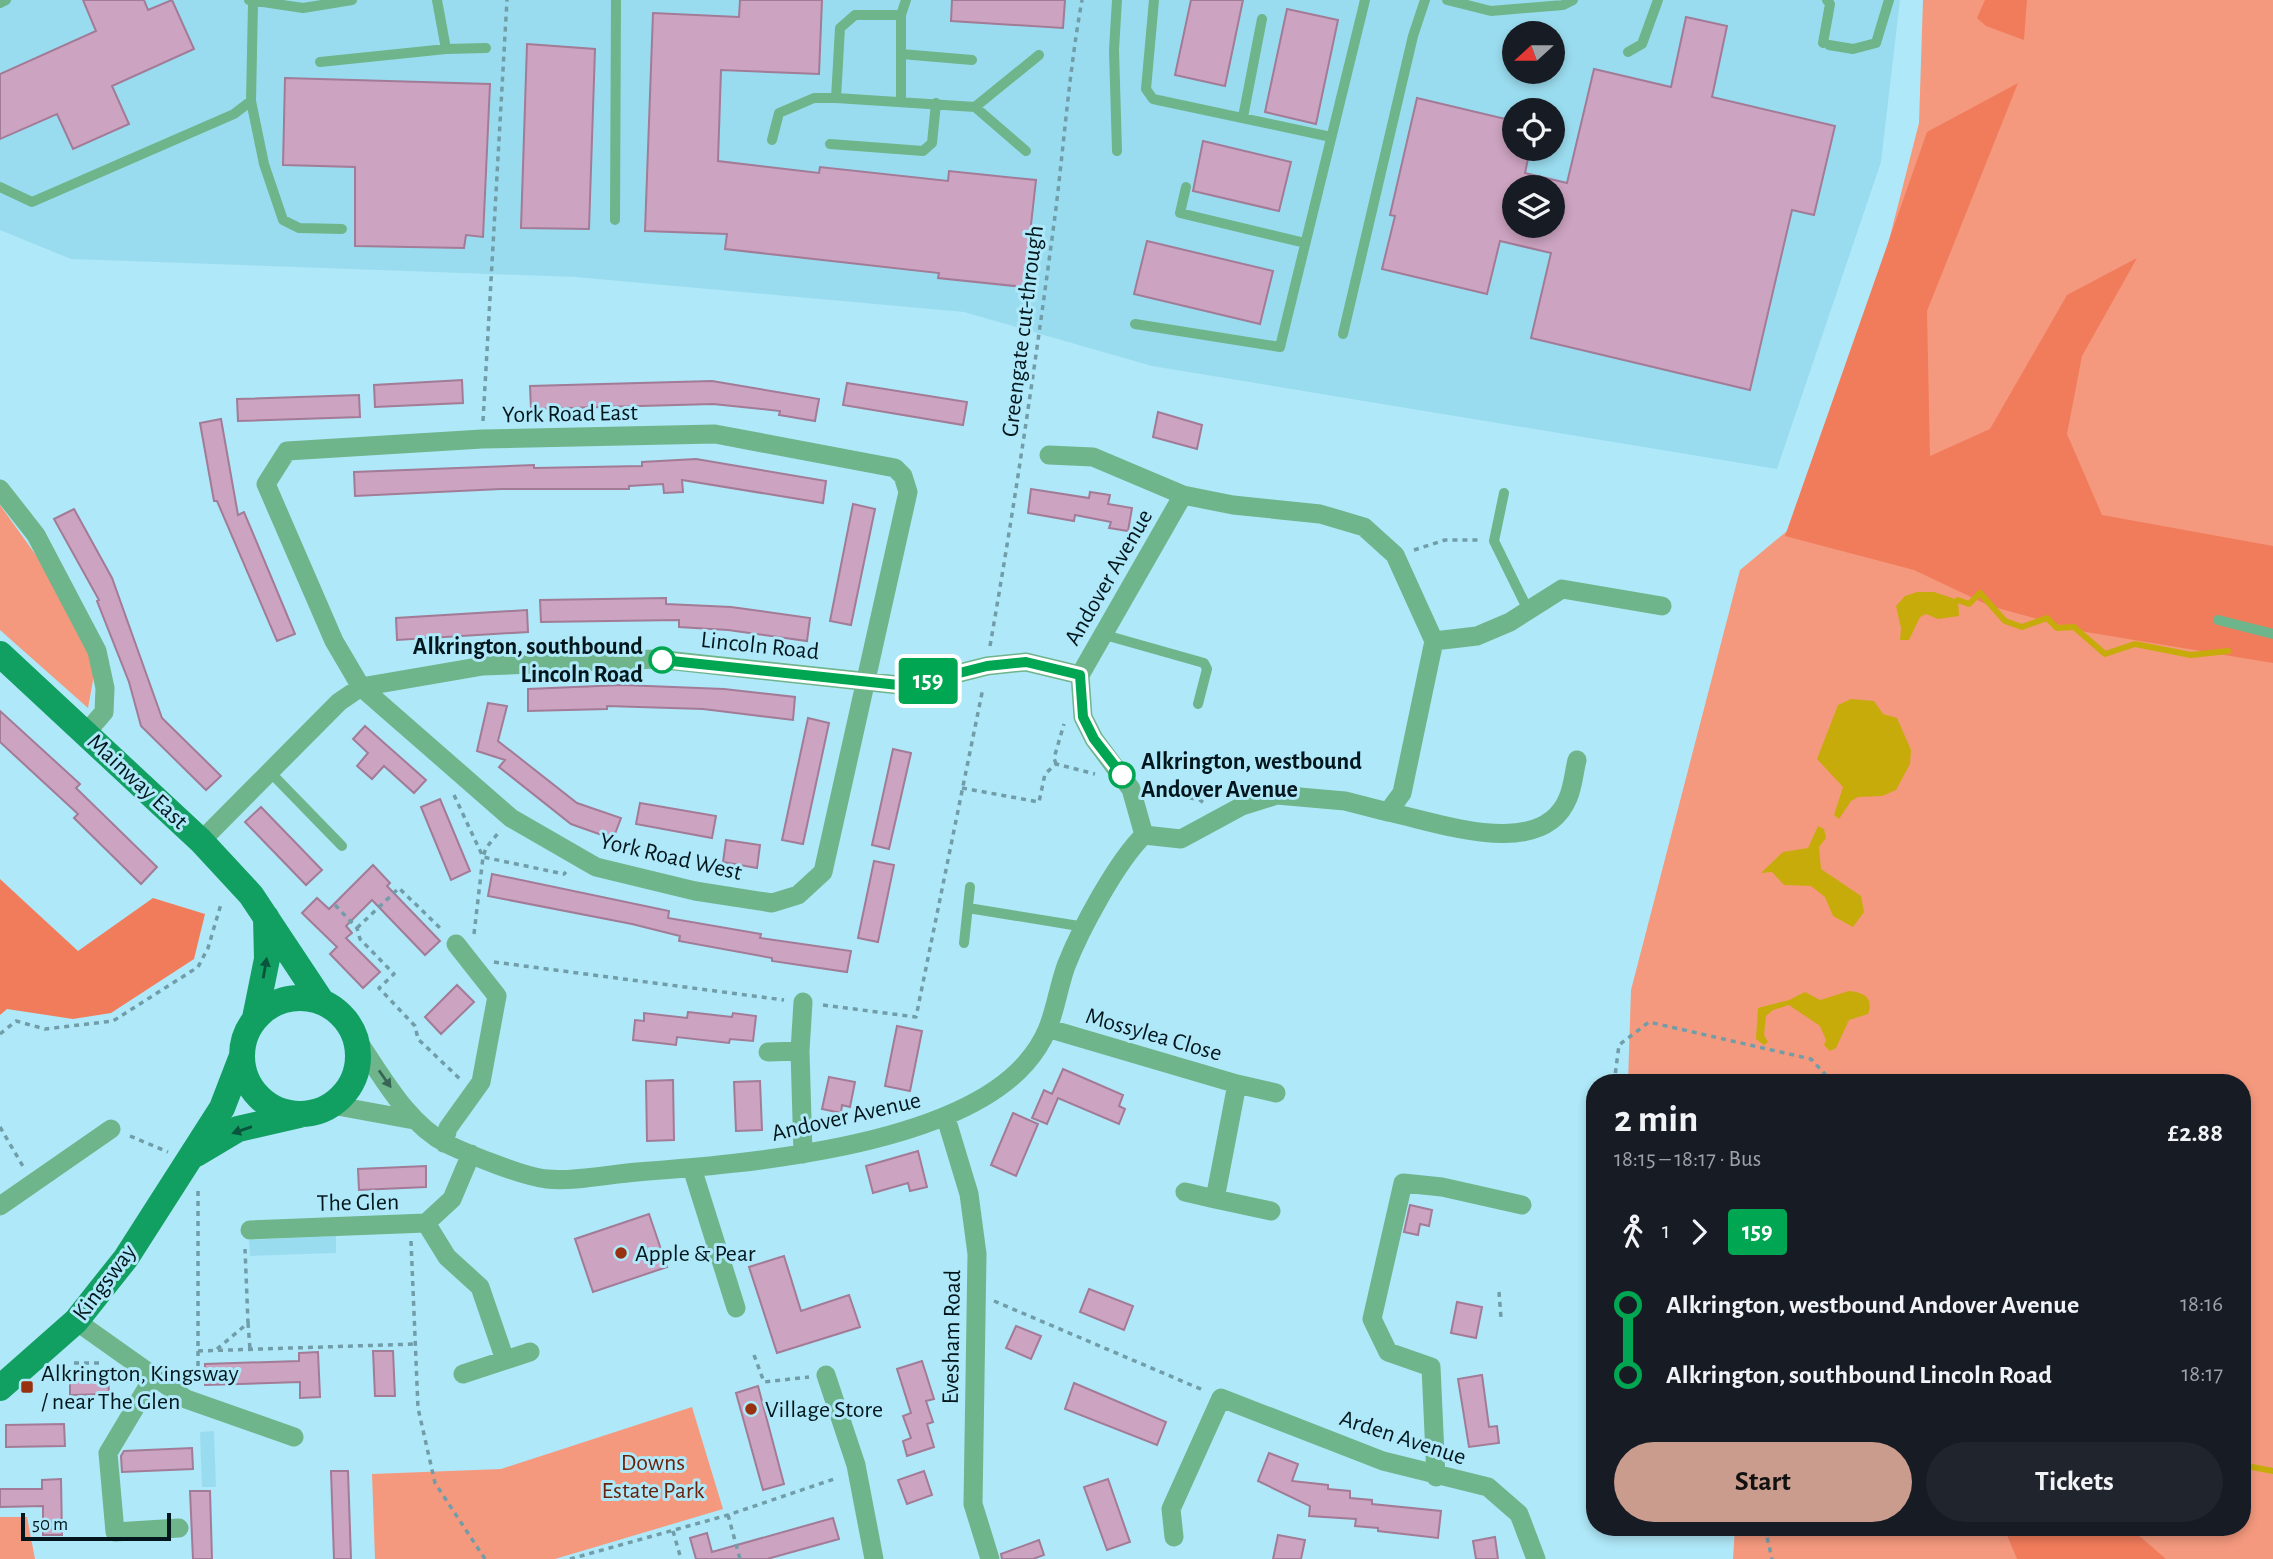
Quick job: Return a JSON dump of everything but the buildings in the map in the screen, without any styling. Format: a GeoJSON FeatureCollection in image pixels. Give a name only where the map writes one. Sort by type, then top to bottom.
{"type":"FeatureCollection","features":[{"type":"Feature","properties":{"kind":"street","name":"York Road East"},"geometry":{"type":"LineString","coordinates":[[361,687],[334,641],[266,484],[287,451],[482,439],[715,434],[895,468],[903,476],[908,492],[867,680]]}},
{"type":"Feature","properties":{"kind":"street","name":"Andover Avenue"},"geometry":{"type":"LineString","coordinates":[[1049,455],[1093,457],[1182,495],[1233,505],[1320,514],[1364,527],[1395,555],[1434,641]]}},
{"type":"Feature","properties":{"kind":"street"},"geometry":{"type":"LineString","coordinates":[[0,489],[36,535],[97,651],[106,688],[104,712],[86,733]]}},
{"type":"Feature","properties":{"kind":"street","name":"Andover Avenue"},"geometry":{"type":"LineString","coordinates":[[355,1037],[414,1120],[444,1143],[547,1179],[692,1168],[803,1154],[946,1118],[993,1091],[1026,1063],[1050,1029],[1067,966],[1129,849],[1144,835],[1131,789],[1094,739],[1083,717],[1080,675],[1182,495]]}},
{"type":"Feature","properties":{"kind":"street"},"geometry":{"type":"LineString","coordinates":[[1388,812],[1402,793],[1434,641],[1477,636],[1562,589],[1662,606]]}},
{"type":"Feature","properties":{"kind":"street","name":"Mainway East"},"geometry":{"type":"LineString","coordinates":[[0,654],[201,841],[251,895],[322,1002]]}},
{"type":"Feature","properties":{"kind":"street","name":"Lincoln Road"},"geometry":{"type":"LineString","coordinates":[[201,841],[339,702],[361,687],[483,666],[656,659],[908,686],[987,666],[1026,662],[1080,675]]}},
{"type":"Feature","properties":{"kind":"street","name":"York Road West"},"geometry":{"type":"LineString","coordinates":[[361,687],[511,818],[596,867],[695,891],[772,903],[798,895],[823,872],[867,680]]}},
{"type":"Feature","properties":{"kind":"street"},"geometry":{"type":"LineString","coordinates":[[1144,835],[1181,839],[1242,806],[1277,794],[1345,801],[1486,832],[1516,835],[1546,826],[1568,799],[1577,760]]}},
{"type":"Feature","properties":{"kind":"street"},"geometry":{"type":"LineString","coordinates":[[255,1018],[269,1006],[286,999],[304,997],[322,1002],[342,1016],[355,1037],[358,1056],[355,1075],[346,1092],[332,1105],[301,1114],[283,1112],[266,1104],[253,1091],[244,1074],[242,1056],[245,1036],[255,1018],[267,959],[266,917]]}},
{"type":"Feature","properties":{"kind":"street"},"geometry":{"type":"LineString","coordinates":[[444,1143],[448,1128],[471,1091],[481,1082],[497,996],[456,944]]}},
{"type":"Feature","properties":{"kind":"street"},"geometry":{"type":"LineString","coordinates":[[803,1002],[800,1052],[803,1154]]}},
{"type":"Feature","properties":{"kind":"street","name":"Mossylea Close"},"geometry":{"type":"LineString","coordinates":[[1050,1029],[1237,1084],[1215,1199]]}},
{"type":"Feature","properties":{"kind":"street"},"geometry":{"type":"LineString","coordinates":[[768,1052],[800,1052]]}},
{"type":"Feature","properties":{"kind":"street","name":"Kingsway"},"geometry":{"type":"LineString","coordinates":[[3,1381],[76,1321],[125,1258],[222,1108],[242,1056]]}},
{"type":"Feature","properties":{"kind":"street"},"geometry":{"type":"LineString","coordinates":[[1237,1084],[1276,1093]]}},
{"type":"Feature","properties":{"kind":"street","name":"Andover Avenue"},"geometry":{"type":"LineString","coordinates":[[332,1105],[414,1120]]}},
{"type":"Feature","properties":{"kind":"street","name":"Kingsway"},"geometry":{"type":"LineString","coordinates":[[188,1160],[238,1129],[301,1114]]}},
{"type":"Feature","properties":{"kind":"street","name":"Evesham Road"},"geometry":{"type":"LineString","coordinates":[[946,1118],[969,1194],[977,1254],[973,1504],[990,1559]]}},
{"type":"Feature","properties":{"kind":"street"},"geometry":{"type":"LineString","coordinates":[[0,1206],[111,1129]]}},
{"type":"Feature","properties":{"kind":"street","name":"The Glen"},"geometry":{"type":"LineString","coordinates":[[250,1230],[418,1224],[452,1199],[471,1154]]}},
{"type":"Feature","properties":{"kind":"street"},"geometry":{"type":"LineString","coordinates":[[692,1168],[736,1308]]}},
{"type":"Feature","properties":{"kind":"street"},"geometry":{"type":"LineString","coordinates":[[1436,1477],[1432,1367],[1388,1352],[1372,1319],[1403,1183],[1442,1187],[1522,1205]]}},
{"type":"Feature","properties":{"kind":"street"},"geometry":{"type":"LineString","coordinates":[[1185,1192],[1271,1210]]}},
{"type":"Feature","properties":{"kind":"street"},"geometry":{"type":"LineString","coordinates":[[418,1224],[447,1257],[480,1287],[505,1360]]}},
{"type":"Feature","properties":{"kind":"street"},"geometry":{"type":"LineString","coordinates":[[76,1321],[186,1399],[294,1437]]}},
{"type":"Feature","properties":{"kind":"street"},"geometry":{"type":"LineString","coordinates":[[463,1374],[530,1352]]}},
{"type":"Feature","properties":{"kind":"street"},"geometry":{"type":"LineString","coordinates":[[826,1375],[856,1465],[874,1559]]}},
{"type":"Feature","properties":{"kind":"street"},"geometry":{"type":"LineString","coordinates":[[154,1376],[108,1453],[115,1532],[179,1528]]}},
{"type":"Feature","properties":{"kind":"street"},"geometry":{"type":"LineString","coordinates":[[1174,1538],[1171,1509],[1222,1398]]}},
{"type":"Feature","properties":{"kind":"street","name":"Arden Avenue"},"geometry":{"type":"LineString","coordinates":[[1222,1398],[1383,1461],[1436,1477],[1488,1487],[1519,1514],[1536,1559]]}},
{"type":"Feature","properties":{"kind":"lane"},"geometry":{"type":"LineString","coordinates":[[0,3],[6,0]]}},
{"type":"Feature","properties":{"kind":"lane"},"geometry":{"type":"LineString","coordinates":[[342,229],[299,228],[283,220],[264,164],[251,101],[251,1],[303,8],[352,0]]}},
{"type":"Feature","properties":{"kind":"lane"},"geometry":{"type":"LineString","coordinates":[[437,0],[446,50]]}},
{"type":"Feature","properties":{"kind":"lane"},"geometry":{"type":"LineString","coordinates":[[615,220],[616,0]]}},
{"type":"Feature","properties":{"kind":"lane"},"geometry":{"type":"LineString","coordinates":[[901,101],[901,15],[906,0]]}},
{"type":"Feature","properties":{"kind":"lane"},"geometry":{"type":"LineString","coordinates":[[1117,0],[1114,50],[1117,151]]}},
{"type":"Feature","properties":{"kind":"lane"},"geometry":{"type":"LineString","coordinates":[[1154,0],[1146,89],[1153,99],[1331,137]]}},
{"type":"Feature","properties":{"kind":"lane"},"geometry":{"type":"LineString","coordinates":[[1135,324],[1280,347],[1364,0]]}},
{"type":"Feature","properties":{"kind":"lane"},"geometry":{"type":"LineString","coordinates":[[1343,334],[1413,36],[1425,0]]}},
{"type":"Feature","properties":{"kind":"lane"},"geometry":{"type":"LineString","coordinates":[[1447,0],[1491,11],[1563,5],[1573,0]]}},
{"type":"Feature","properties":{"kind":"lane"},"geometry":{"type":"LineString","coordinates":[[1628,52],[1642,44],[1658,0]]}},
{"type":"Feature","properties":{"kind":"lane"},"geometry":{"type":"LineString","coordinates":[[1827,0],[1830,4],[1826,44],[1853,49],[1876,43],[1889,0]]}},
{"type":"Feature","properties":{"kind":"lane"},"geometry":{"type":"LineString","coordinates":[[836,98],[840,28],[855,15],[901,15]]}},
{"type":"Feature","properties":{"kind":"lane"},"geometry":{"type":"LineString","coordinates":[[1242,117],[1262,19]]}},
{"type":"Feature","properties":{"kind":"lane"},"geometry":{"type":"LineString","coordinates":[[320,62],[486,48]]}},
{"type":"Feature","properties":{"kind":"lane"},"geometry":{"type":"LineString","coordinates":[[901,54],[972,60]]}},
{"type":"Feature","properties":{"kind":"lane"},"geometry":{"type":"LineString","coordinates":[[975,107],[1038,55]]}},
{"type":"Feature","properties":{"kind":"lane"},"geometry":{"type":"LineString","coordinates":[[772,140],[779,113],[814,98],[836,98],[975,107],[1026,151]]}},
{"type":"Feature","properties":{"kind":"lane"},"geometry":{"type":"LineString","coordinates":[[0,187],[32,202],[234,114],[251,101]]}},
{"type":"Feature","properties":{"kind":"lane"},"geometry":{"type":"LineString","coordinates":[[830,144],[923,152],[932,143],[936,103]]}},
{"type":"Feature","properties":{"kind":"lane"},"geometry":{"type":"LineString","coordinates":[[1186,187],[1180,213],[1305,243]]}},
{"type":"Feature","properties":{"kind":"lane"},"geometry":{"type":"LineString","coordinates":[[1504,493],[1494,541],[1528,610]]}},
{"type":"Feature","properties":{"kind":"lane"},"geometry":{"type":"LineString","coordinates":[[2218,620],[2273,634]]}},
{"type":"Feature","properties":{"kind":"lane"},"geometry":{"type":"LineString","coordinates":[[1105,635],[1205,663],[1208,669],[1198,704]]}},
{"type":"Feature","properties":{"kind":"lane"},"geometry":{"type":"LineString","coordinates":[[270,772],[342,846]]}},
{"type":"Feature","properties":{"kind":"lane"},"geometry":{"type":"LineString","coordinates":[[964,943],[970,887]]}},
{"type":"Feature","properties":{"kind":"lane"},"geometry":{"type":"LineString","coordinates":[[968,908],[1086,928]]}},
{"type":"Feature","properties":{"kind":"path"},"geometry":{"type":"LineString","coordinates":[[482,439],[507,0]]}},
{"type":"Feature","properties":{"kind":"path","name":"Greengate cut-through"},"geometry":{"type":"LineString","coordinates":[[803,1002],[916,1017],[987,666],[1024,453],[1058,193],[1069,70],[1082,0]]}},
{"type":"Feature","properties":{"kind":"path"},"geometry":{"type":"LineString","coordinates":[[1395,555],[1445,540],[1494,541]]}},
{"type":"Feature","properties":{"kind":"path"},"geometry":{"type":"LineString","coordinates":[[1056,765],[1054,758],[1061,726],[1083,717]]}},
{"type":"Feature","properties":{"kind":"path"},"geometry":{"type":"LineString","coordinates":[[1056,765],[1100,775],[1115,764]]}},
{"type":"Feature","properties":{"kind":"path"},"geometry":{"type":"LineString","coordinates":[[962,788],[1039,802],[1045,774],[1056,765]]}},
{"type":"Feature","properties":{"kind":"path"},"geometry":{"type":"LineString","coordinates":[[462,776],[451,789],[484,857]]}},
{"type":"Feature","properties":{"kind":"path"},"geometry":{"type":"LineString","coordinates":[[1131,789],[1140,787],[1200,800],[1220,818]]}},
{"type":"Feature","properties":{"kind":"path"},"geometry":{"type":"LineString","coordinates":[[511,818],[486,848],[473,943],[475,965],[497,961],[803,1002]]}},
{"type":"Feature","properties":{"kind":"path"},"geometry":{"type":"LineString","coordinates":[[484,857],[564,874],[579,857]]}},
{"type":"Feature","properties":{"kind":"path"},"geometry":{"type":"LineString","coordinates":[[357,928],[399,888],[456,944]]}},
{"type":"Feature","properties":{"kind":"path"},"geometry":{"type":"LineString","coordinates":[[0,1034],[16,1021],[45,1029],[113,1021],[198,967],[208,948],[221,904]]}},
{"type":"Feature","properties":{"kind":"path"},"geometry":{"type":"LineString","coordinates":[[335,905],[357,928],[360,939],[394,974],[379,988],[415,1026],[418,1039],[471,1091]]}},
{"type":"Feature","properties":{"kind":"path"},"geometry":{"type":"LineString","coordinates":[[1615,1074],[1619,1045],[1649,1023],[1811,1059],[1825,1074]]}},
{"type":"Feature","properties":{"kind":"path"},"geometry":{"type":"LineString","coordinates":[[0,1128],[33,1183]]}},
{"type":"Feature","properties":{"kind":"path"},"geometry":{"type":"LineString","coordinates":[[111,1129],[188,1160],[198,1169],[199,1403]]}},
{"type":"Feature","properties":{"kind":"path"},"geometry":{"type":"LineString","coordinates":[[418,1224],[415,1344],[418,1408],[435,1483],[485,1559]]}},
{"type":"Feature","properties":{"kind":"path"},"geometry":{"type":"LineString","coordinates":[[250,1230],[243,1231],[250,1350]]}},
{"type":"Feature","properties":{"kind":"path"},"geometry":{"type":"LineString","coordinates":[[1499,1292],[1502,1318]]}},
{"type":"Feature","properties":{"kind":"path"},"geometry":{"type":"LineString","coordinates":[[976,1293],[1222,1398]]}},
{"type":"Feature","properties":{"kind":"path"},"geometry":{"type":"LineString","coordinates":[[216,1351],[248,1323]]}},
{"type":"Feature","properties":{"kind":"path"},"geometry":{"type":"LineString","coordinates":[[198,1351],[415,1344]]}},
{"type":"Feature","properties":{"kind":"path"},"geometry":{"type":"LineString","coordinates":[[754,1355],[764,1382],[826,1375]]}},
{"type":"Feature","properties":{"kind":"path"},"geometry":{"type":"LineString","coordinates":[[570,1559],[728,1515],[834,1479]]}},
{"type":"Feature","properties":{"kind":"path"},"geometry":{"type":"LineString","coordinates":[[728,1515],[740,1559]]}},
{"type":"Feature","properties":{"kind":"path"},"geometry":{"type":"LineString","coordinates":[[673,1531],[681,1559]]}},
{"type":"Feature","properties":{"kind":"path"},"geometry":{"type":"LineString","coordinates":[[1767,1536],[1772,1559]]}},
{"type":"Feature","properties":{"kind":"shaded area"},"geometry":{"type":"Polygon","coordinates":[[[0,0],[1900,0],[1881,162],[1777,469],[1152,366],[964,312],[575,277],[71,259],[0,230],[0,0]]]}},
{"type":"Feature","properties":{"kind":"shaded area"},"geometry":{"type":"Polygon","coordinates":[[[1985,0],[2027,0],[2024,40],[1986,26],[1977,18],[1985,0]]]}},
{"type":"Feature","properties":{"kind":"shaded area"},"geometry":{"type":"Polygon","coordinates":[[[2018,83],[1927,311],[1930,456],[1990,429],[2067,295],[2137,258],[2082,356],[2067,434],[2102,515],[2273,546],[2273,663],[2086,632],[1990,606],[1914,570],[1785,536],[1927,132],[2018,83]]]}},
{"type":"Feature","properties":{"kind":"shaded area"},"geometry":{"type":"Polygon","coordinates":[[[1917,592],[1934,592],[1958,600],[1959,616],[1938,619],[1926,614],[1920,617],[1909,640],[1900,640],[1901,628],[1896,606],[1905,596],[1917,592]]]}},
{"type":"Feature","properties":{"kind":"shaded area"},"geometry":{"type":"Polygon","coordinates":[[[1851,699],[1874,701],[1883,714],[1897,718],[1911,750],[1910,764],[1896,790],[1882,796],[1858,797],[1851,801],[1839,819],[1834,815],[1843,787],[1817,759],[1838,705],[1851,699]]]}},
{"type":"Feature","properties":{"kind":"shaded area"},"geometry":{"type":"Polygon","coordinates":[[[1818,826],[1824,829],[1826,838],[1819,847],[1821,869],[1861,896],[1864,912],[1853,927],[1833,916],[1825,897],[1811,886],[1784,885],[1772,872],[1761,873],[1783,852],[1808,848],[1818,826]]]}},
{"type":"Feature","properties":{"kind":"shaded area"},"geometry":{"type":"Polygon","coordinates":[[[0,879],[78,951],[153,898],[205,914],[194,959],[111,1013],[73,1019],[7,1009],[0,1015],[0,879]]]}},
{"type":"Feature","properties":{"kind":"shaded area"},"geometry":{"type":"Polygon","coordinates":[[[1849,991],[1866,997],[1870,1008],[1868,1014],[1849,1020],[1836,1048],[1830,1051],[1824,1045],[1826,1040],[1820,1026],[1789,1005],[1773,1010],[1766,1016],[1764,1035],[1768,1042],[1764,1045],[1756,1039],[1758,1008],[1789,1000],[1805,992],[1820,1000],[1849,991]]]}},
{"type":"Feature","properties":{"kind":"shaded area"},"geometry":{"type":"Polygon","coordinates":[[[336,1236],[336,1253],[250,1256],[249,1240],[336,1236]]]}},
{"type":"Feature","properties":{"kind":"shaded area"},"geometry":{"type":"Polygon","coordinates":[[[214,1431],[216,1487],[202,1487],[200,1432],[214,1431]]]}},
{"type":"Feature","properties":{"kind":"shaded area"},"geometry":{"type":"Polygon","coordinates":[[[2007,1536],[2139,1536],[2166,1559],[2017,1559],[2007,1536]]]}},
{"type":"Feature","properties":{"kind":"green space"},"geometry":{"type":"Polygon","coordinates":[[[1923,0],[2273,0],[2273,1559],[1733,1559],[1734,1536],[2251,1536],[2251,1074],[1628,1074],[1631,990],[1740,570],[1822,502],[1919,123],[1923,0]]]}},
{"type":"Feature","properties":{"kind":"green space"},"geometry":{"type":"Polygon","coordinates":[[[0,505],[48,572],[96,664],[88,708],[0,630],[0,505]]]}},
{"type":"Feature","properties":{"kind":"green space","name":"Downs Estate Park"},"geometry":{"type":"Polygon","coordinates":[[[692,1407],[723,1509],[555,1559],[375,1559],[372,1474],[501,1469],[692,1407]]]}},
{"type":"Feature","properties":{"kind":"green space"},"geometry":{"type":"Polygon","coordinates":[[[0,1517],[27,1517],[35,1559],[0,1559],[0,1517]]]}},
{"type":"Feature","properties":{"kind":"waterway"},"geometry":{"type":"LineString","coordinates":[[1958,600],[1969,604],[1980,593],[2005,621],[2022,627],[2047,618],[2057,628],[2074,627],[2105,654],[2135,644],[2191,655],[2228,651]]}},
{"type":"Feature","properties":{"kind":"waterway"},"geometry":{"type":"LineString","coordinates":[[2251,1467],[2273,1471]]}},
{"type":"Feature","properties":{"kind":"bus line","name":"159"},"geometry":{"type":"LineString","coordinates":[[662,660],[908,686],[987,666],[1026,662],[1080,675],[1083,717],[1094,739],[1122,775]]}},
{"type":"Feature","properties":{"kind":"place","name":"Alkrington, southbound Lincoln Road"},"geometry":{"type":"Point","coordinates":[662,660]}},
{"type":"Feature","properties":{"kind":"place","name":"Alkrington, westbound Andover Avenue"},"geometry":{"type":"Point","coordinates":[1122,775]}},
{"type":"Feature","properties":{"kind":"place","name":"Apple & Pear"},"geometry":{"type":"Point","coordinates":[621,1253]}},
{"type":"Feature","properties":{"kind":"place","name":"Alkrington, Kingsway / near The Glen"},"geometry":{"type":"Point","coordinates":[27,1387]}},
{"type":"Feature","properties":{"kind":"place","name":"Village Store"},"geometry":{"type":"Point","coordinates":[751,1409]}}]}
